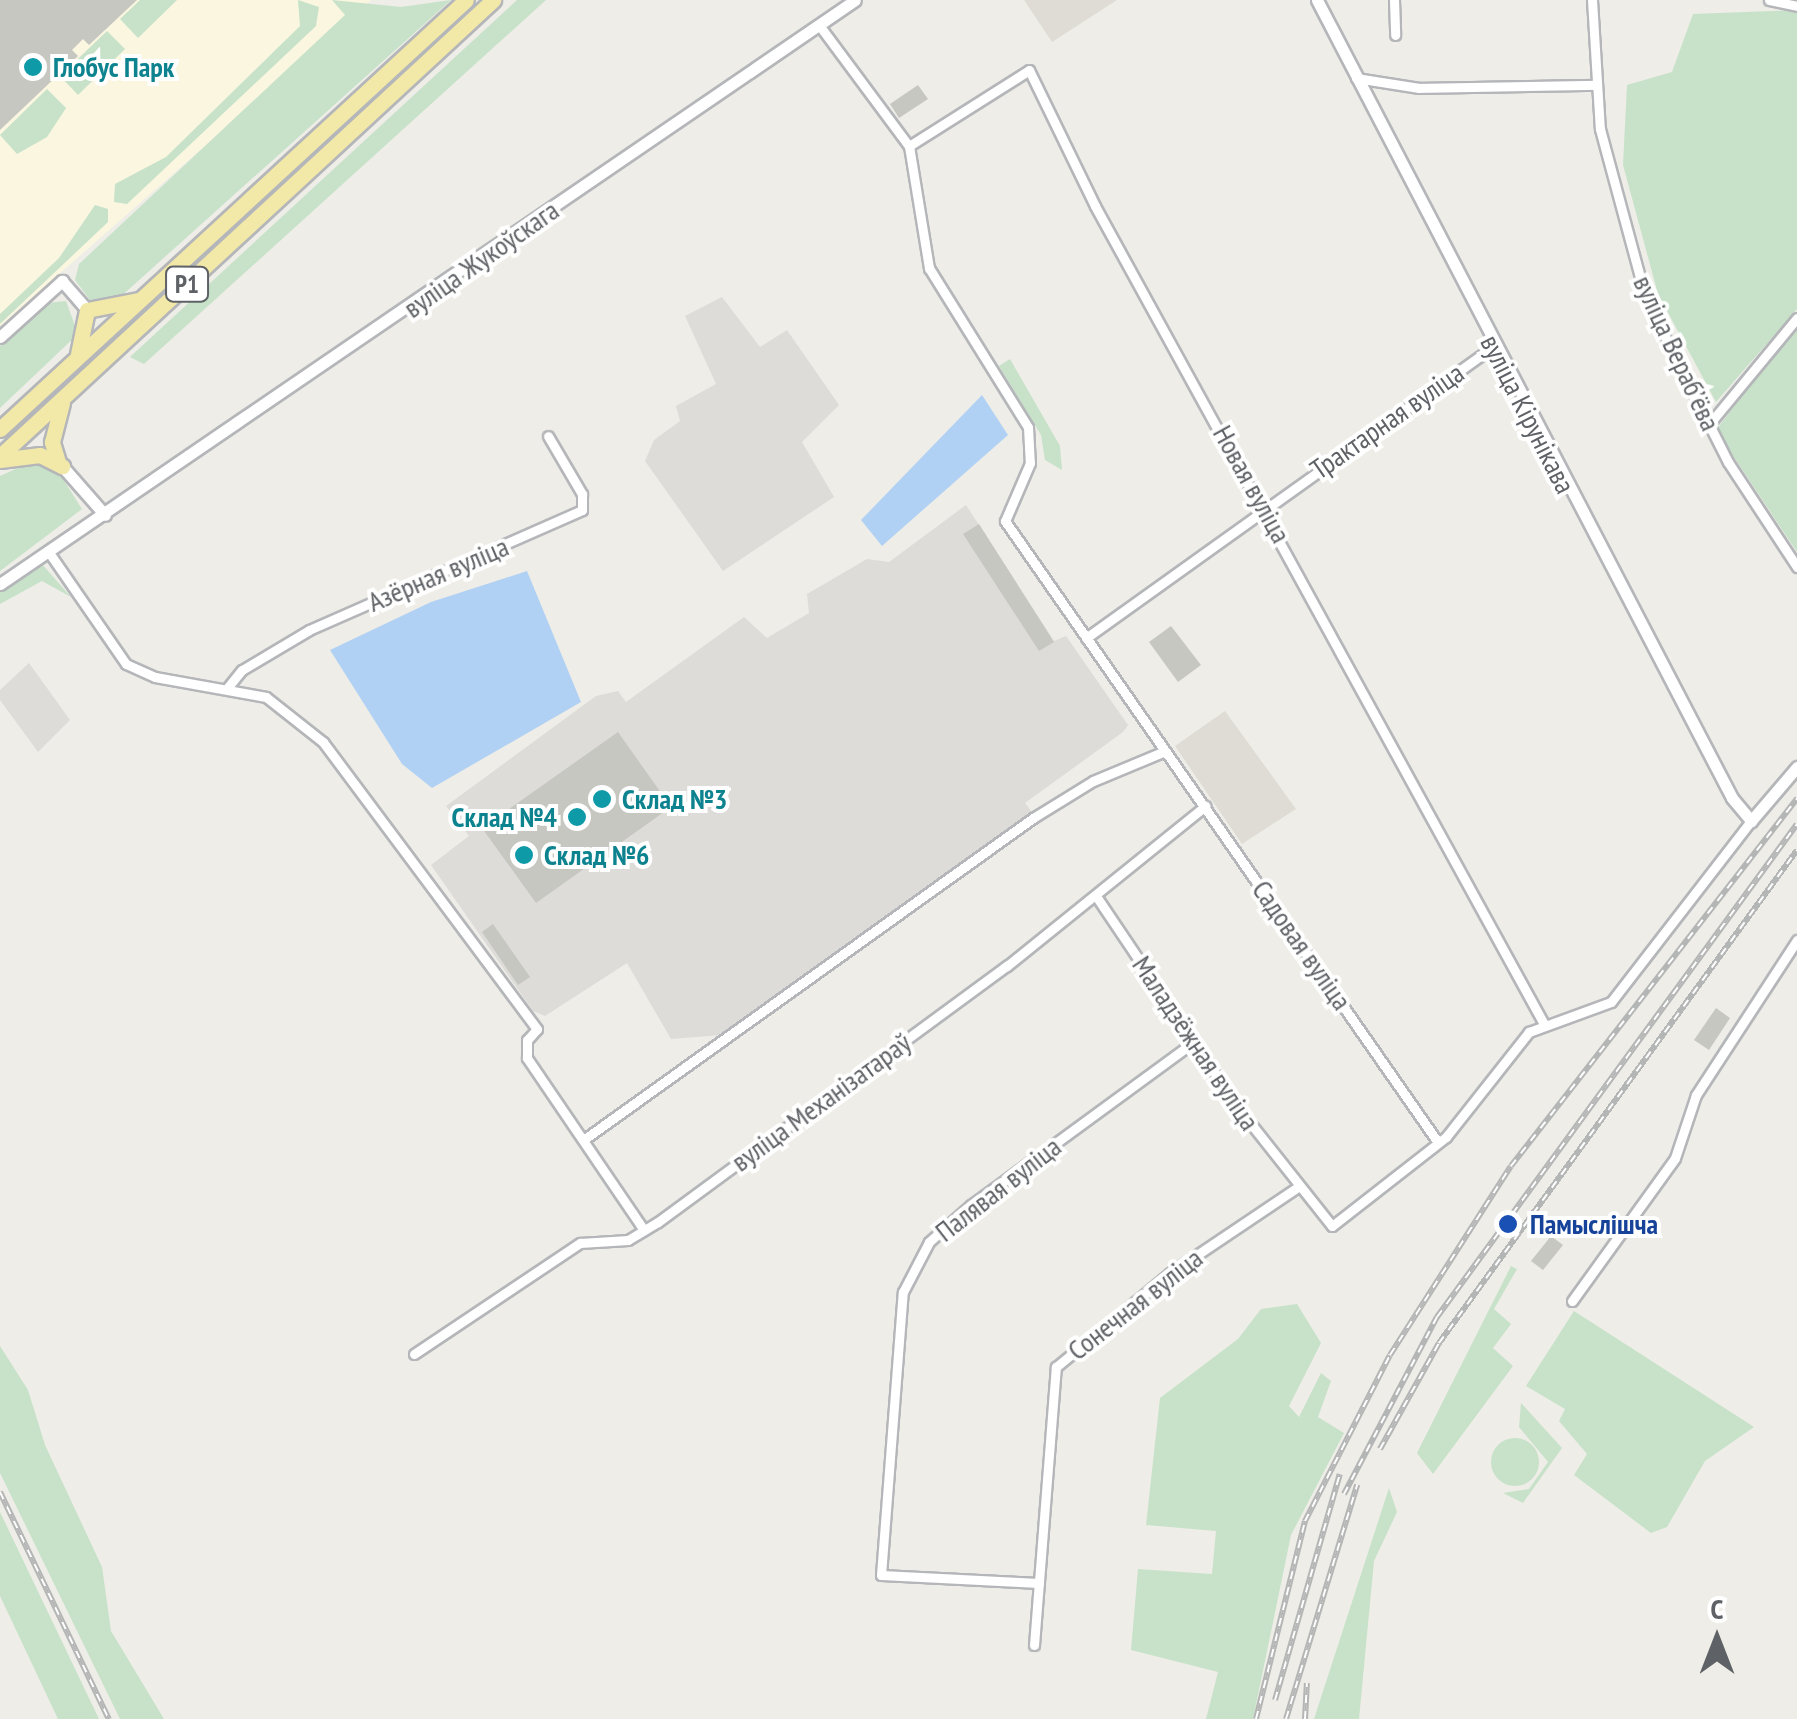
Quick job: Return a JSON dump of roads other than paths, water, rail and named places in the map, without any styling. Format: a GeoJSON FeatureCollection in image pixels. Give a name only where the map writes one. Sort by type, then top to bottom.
{"type":"FeatureCollection","features":[{"type":"Feature","properties":{"kind":"highway","name":"Р1"},"geometry":{"type":"LineString","coordinates":[[0,430],[466,0]]}},
{"type":"Feature","properties":{"kind":"highway","name":"Р1"},"geometry":{"type":"LineString","coordinates":[[0,458],[493,0]]}},
{"type":"Feature","properties":{"kind":"highway"},"geometry":{"type":"LineString","coordinates":[[76,359],[88,310],[142,299]]}},
{"type":"Feature","properties":{"kind":"highway"},"geometry":{"type":"LineString","coordinates":[[60,464],[52,435],[64,398]]}},
{"type":"Feature","properties":{"kind":"highway"},"geometry":{"type":"LineString","coordinates":[[0,458],[29,454],[60,464]]}},
{"type":"Feature","properties":{"kind":"street","name":"вуліца Жукоўскага"},"geometry":{"type":"LineString","coordinates":[[0,584],[855,0]]}},
{"type":"Feature","properties":{"kind":"street","name":"вуліца Кірунікава"},"geometry":{"type":"LineString","coordinates":[[1317,0],[1494,346],[1751,821]]}},
{"type":"Feature","properties":{"kind":"street"},"geometry":{"type":"LineString","coordinates":[[1394,0],[1395,34]]}},
{"type":"Feature","properties":{"kind":"street","name":"вуліца Верабʼёва"},"geometry":{"type":"LineString","coordinates":[[1592,0],[1594,85],[1646,298],[1728,462],[1797,567]]}},
{"type":"Feature","properties":{"kind":"street"},"geometry":{"type":"LineString","coordinates":[[1769,0],[1797,6]]}},
{"type":"Feature","properties":{"kind":"street"},"geometry":{"type":"LineString","coordinates":[[819,25],[909,146]]}},
{"type":"Feature","properties":{"kind":"street","name":"Новая вуліца"},"geometry":{"type":"LineString","coordinates":[[909,146],[1029,70],[1095,206],[1266,506],[1544,1024]]}},
{"type":"Feature","properties":{"kind":"street"},"geometry":{"type":"LineString","coordinates":[[1356,78],[1418,88],[1594,85]]}},
{"type":"Feature","properties":{"kind":"street","name":"Садовая вуліца"},"geometry":{"type":"LineString","coordinates":[[909,146],[929,268],[993,368],[1032,446],[1005,522],[1437,1140]]}},
{"type":"Feature","properties":{"kind":"street"},"geometry":{"type":"LineString","coordinates":[[0,337],[62,281],[88,310]]}},
{"type":"Feature","properties":{"kind":"street"},"geometry":{"type":"LineString","coordinates":[[1711,422],[1797,318]]}},
{"type":"Feature","properties":{"kind":"street","name":"Трактарная вуліца"},"geometry":{"type":"LineString","coordinates":[[1086,638],[1494,346]]}},
{"type":"Feature","properties":{"kind":"street","name":"Азёрная вуліца"},"geometry":{"type":"LineString","coordinates":[[228,687],[242,670],[309,630],[582,510],[582,494],[548,436]]}},
{"type":"Feature","properties":{"kind":"street"},"geometry":{"type":"LineString","coordinates":[[60,464],[105,515]]}},
{"type":"Feature","properties":{"kind":"street"},"geometry":{"type":"LineString","coordinates":[[48,551],[126,664],[154,677],[228,687],[286,708],[349,772],[537,1029],[527,1040],[527,1058],[586,1138],[644,1230]]}},
{"type":"Feature","properties":{"kind":"street"},"geometry":{"type":"LineString","coordinates":[[586,1138],[1033,818],[1093,780],[1165,751]]}},
{"type":"Feature","properties":{"kind":"street"},"geometry":{"type":"LineString","coordinates":[[1437,1140],[1544,1024],[1590,1015],[1611,1002],[1797,767]]}},
{"type":"Feature","properties":{"kind":"street","name":"вуліца Механізатараў"},"geometry":{"type":"LineString","coordinates":[[414,1354],[580,1243],[613,1244],[644,1230],[1096,896],[1205,806]]}},
{"type":"Feature","properties":{"kind":"street","name":"Маладзёжная вуліца"},"geometry":{"type":"LineString","coordinates":[[1096,896],[1324,1223],[1340,1224],[1437,1140]]}},
{"type":"Feature","properties":{"kind":"street"},"geometry":{"type":"LineString","coordinates":[[1572,1300],[1675,1158],[1696,1095],[1797,940]]}},
{"type":"Feature","properties":{"kind":"street","name":"Палявая вуліца"},"geometry":{"type":"LineString","coordinates":[[1038,1583],[882,1575],[900,1312],[916,1259],[971,1205],[1196,1041]]}},
{"type":"Feature","properties":{"kind":"street","name":"Сонечная вуліца"},"geometry":{"type":"LineString","coordinates":[[1034,1645],[1056,1366],[1170,1273],[1298,1187]]}},
{"type":"Feature","properties":{"kind":"water"},"geometry":{"type":"Polygon","coordinates":[[[982,395],[1008,435],[882,546],[861,520],[982,395]]]}},
{"type":"Feature","properties":{"kind":"water"},"geometry":{"type":"Polygon","coordinates":[[[527,571],[581,702],[432,788],[402,764],[330,650],[431,602],[527,571]]]}},
{"type":"Feature","properties":{"kind":"railway"},"geometry":{"type":"LineString","coordinates":[[1256,1719],[1305,1521],[1390,1355],[1511,1166],[1797,798]]}},
{"type":"Feature","properties":{"kind":"railway"},"geometry":{"type":"LineString","coordinates":[[1344,1494],[1437,1317],[1797,824]]}},
{"type":"Feature","properties":{"kind":"railway"},"geometry":{"type":"LineString","coordinates":[[1380,1449],[1439,1343],[1797,850]]}},
{"type":"Feature","properties":{"kind":"railway"},"geometry":{"type":"LineString","coordinates":[[1275,1700],[1340,1474]]}},
{"type":"Feature","properties":{"kind":"railway"},"geometry":{"type":"LineString","coordinates":[[1286,1719],[1357,1485]]}},
{"type":"Feature","properties":{"kind":"railway"},"geometry":{"type":"LineString","coordinates":[[0,1492],[109,1719]]}},
{"type":"Feature","properties":{"kind":"railway"},"geometry":{"type":"LineString","coordinates":[[1305,1719],[1307,1683]]}},
{"type":"Feature","properties":{"kind":"place","name":"Глобус Парк"},"geometry":{"type":"Point","coordinates":[33,67]}},
{"type":"Feature","properties":{"kind":"place","name":"Склад №3"},"geometry":{"type":"Point","coordinates":[602,799]}},
{"type":"Feature","properties":{"kind":"place","name":"Склад №4"},"geometry":{"type":"Point","coordinates":[577,817]}},
{"type":"Feature","properties":{"kind":"place","name":"Склад №6"},"geometry":{"type":"Point","coordinates":[524,855]}},
{"type":"Feature","properties":{"kind":"place","name":"Памыслішча"},"geometry":{"type":"Point","coordinates":[1508,1224]}}]}
